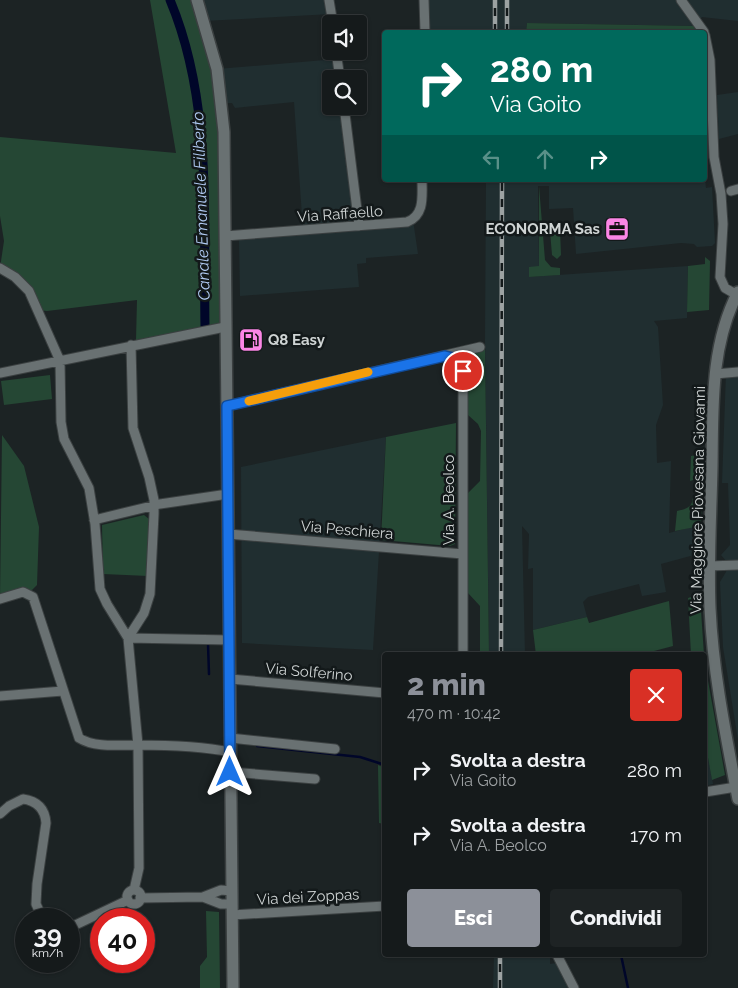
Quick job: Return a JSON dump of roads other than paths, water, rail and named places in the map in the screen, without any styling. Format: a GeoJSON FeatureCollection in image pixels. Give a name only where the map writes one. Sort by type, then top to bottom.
{"type":"FeatureCollection","features":[{"type":"Feature","properties":{"kind":"street"},"geometry":{"type":"LineString","coordinates":[[196,0],[212,51],[222,103],[226,236],[225,327],[233,988]]}},
{"type":"Feature","properties":{"kind":"street"},"geometry":{"type":"LineString","coordinates":[[329,0],[332,15]]}},
{"type":"Feature","properties":{"kind":"street"},"geometry":{"type":"LineString","coordinates":[[424,0],[425,30]]}},
{"type":"Feature","properties":{"kind":"street"},"geometry":{"type":"LineString","coordinates":[[681,0],[701,30]]}},
{"type":"Feature","properties":{"kind":"street"},"geometry":{"type":"LineString","coordinates":[[707,47],[710,60],[714,157],[722,194],[724,224],[720,277],[725,288],[737,294]]}},
{"type":"Feature","properties":{"kind":"street"},"geometry":{"type":"LineString","coordinates":[[345,115],[359,226]]}},
{"type":"Feature","properties":{"kind":"street","name":"Via Raffaello"},"geometry":{"type":"LineString","coordinates":[[226,236],[413,220],[422,206],[422,182]]}},
{"type":"Feature","properties":{"kind":"street"},"geometry":{"type":"LineString","coordinates":[[0,268],[15,277],[29,291],[60,361],[61,422],[64,439],[86,479],[94,520],[100,589],[128,638],[138,745],[139,868],[134,890]]}},
{"type":"Feature","properties":{"kind":"street","name":"Via Maggiore Piovesana Giovanni"},"geometry":{"type":"LineString","coordinates":[[737,294],[722,334],[715,374],[709,566],[710,609],[717,686],[738,800]]}},
{"type":"Feature","properties":{"kind":"street"},"geometry":{"type":"LineString","coordinates":[[0,374],[225,327]]}},
{"type":"Feature","properties":{"kind":"street"},"geometry":{"type":"LineString","coordinates":[[128,638],[144,613],[150,594],[154,506],[149,477],[133,428],[131,346]]}},
{"type":"Feature","properties":{"kind":"street"},"geometry":{"type":"LineString","coordinates":[[227,406],[480,347]]}},
{"type":"Feature","properties":{"kind":"street","name":"Via A. Beolco"},"geometry":{"type":"LineString","coordinates":[[445,356],[457,359],[463,371],[463,652]]}},
{"type":"Feature","properties":{"kind":"street"},"geometry":{"type":"LineString","coordinates":[[715,374],[738,372]]}},
{"type":"Feature","properties":{"kind":"street"},"geometry":{"type":"LineString","coordinates":[[94,520],[154,506],[228,494]]}},
{"type":"Feature","properties":{"kind":"street","name":"Via Peschiera"},"geometry":{"type":"LineString","coordinates":[[228,534],[463,554]]}},
{"type":"Feature","properties":{"kind":"street"},"geometry":{"type":"LineString","coordinates":[[709,566],[738,566]]}},
{"type":"Feature","properties":{"kind":"street"},"geometry":{"type":"LineString","coordinates":[[0,599],[23,592],[33,597],[79,738],[97,744],[230,752]]}},
{"type":"Feature","properties":{"kind":"street"},"geometry":{"type":"LineString","coordinates":[[128,638],[229,640]]}},
{"type":"Feature","properties":{"kind":"street","name":"Via Solferino"},"geometry":{"type":"LineString","coordinates":[[230,679],[382,693]]}},
{"type":"Feature","properties":{"kind":"street"},"geometry":{"type":"LineString","coordinates":[[0,696],[63,691]]}},
{"type":"Feature","properties":{"kind":"street"},"geometry":{"type":"LineString","coordinates":[[230,738],[335,749]]}},
{"type":"Feature","properties":{"kind":"street"},"geometry":{"type":"LineString","coordinates":[[230,772],[315,779]]}},
{"type":"Feature","properties":{"kind":"street"},"geometry":{"type":"LineString","coordinates":[[707,792],[736,787]]}},
{"type":"Feature","properties":{"kind":"street"},"geometry":{"type":"LineString","coordinates":[[0,814],[9,806],[23,799],[36,803],[43,811],[46,823],[36,904],[38,908]]}},
{"type":"Feature","properties":{"kind":"street"},"geometry":{"type":"LineString","coordinates":[[134,890],[138,892],[140,898]]}},
{"type":"Feature","properties":{"kind":"street"},"geometry":{"type":"LineString","coordinates":[[128,900],[128,893],[134,890]]}},
{"type":"Feature","properties":{"kind":"street"},"geometry":{"type":"LineString","coordinates":[[128,900],[134,903],[140,898],[203,897],[221,890],[232,890]]}},
{"type":"Feature","properties":{"kind":"street","name":"Via dei Zoppas"},"geometry":{"type":"LineString","coordinates":[[203,897],[232,909],[382,906]]}},
{"type":"Feature","properties":{"kind":"street"},"geometry":{"type":"LineString","coordinates":[[80,923],[128,900]]}},
{"type":"Feature","properties":{"kind":"street"},"geometry":{"type":"LineString","coordinates":[[557,957],[574,988]]}},
{"type":"Feature","properties":{"kind":"waterway","name":"Canale Emanuele Filiberto"},"geometry":{"type":"LineString","coordinates":[[170,0],[184,39],[199,119],[203,161],[205,326]]}},
{"type":"Feature","properties":{"kind":"waterway","name":"Canale Emanuele Filiberto"},"geometry":{"type":"LineString","coordinates":[[208,644],[209,674]]}},
{"type":"Feature","properties":{"kind":"waterway","name":"Canale Emanuele Filiberto"},"geometry":{"type":"LineString","coordinates":[[257,746],[360,757],[382,764]]}},
{"type":"Feature","properties":{"kind":"waterway","name":"Canale Emanuele Filiberto"},"geometry":{"type":"LineString","coordinates":[[621,957],[628,988]]}},
{"type":"Feature","properties":{"kind":"railway"},"geometry":{"type":"LineString","coordinates":[[495,0],[495,30]]}},
{"type":"Feature","properties":{"kind":"railway"},"geometry":{"type":"LineString","coordinates":[[507,0],[507,30]]}},
{"type":"Feature","properties":{"kind":"railway"},"geometry":{"type":"LineString","coordinates":[[501,652],[502,182]]}},
{"type":"Feature","properties":{"kind":"railway"},"geometry":{"type":"LineString","coordinates":[[500,957],[500,988]]}},
{"type":"Feature","properties":{"kind":"place","name":"ECONORMA Sas"},"geometry":{"type":"Point","coordinates":[617,229]}},
{"type":"Feature","properties":{"kind":"place","name":"Q8 Easy"},"geometry":{"type":"Point","coordinates":[251,340]}}]}
